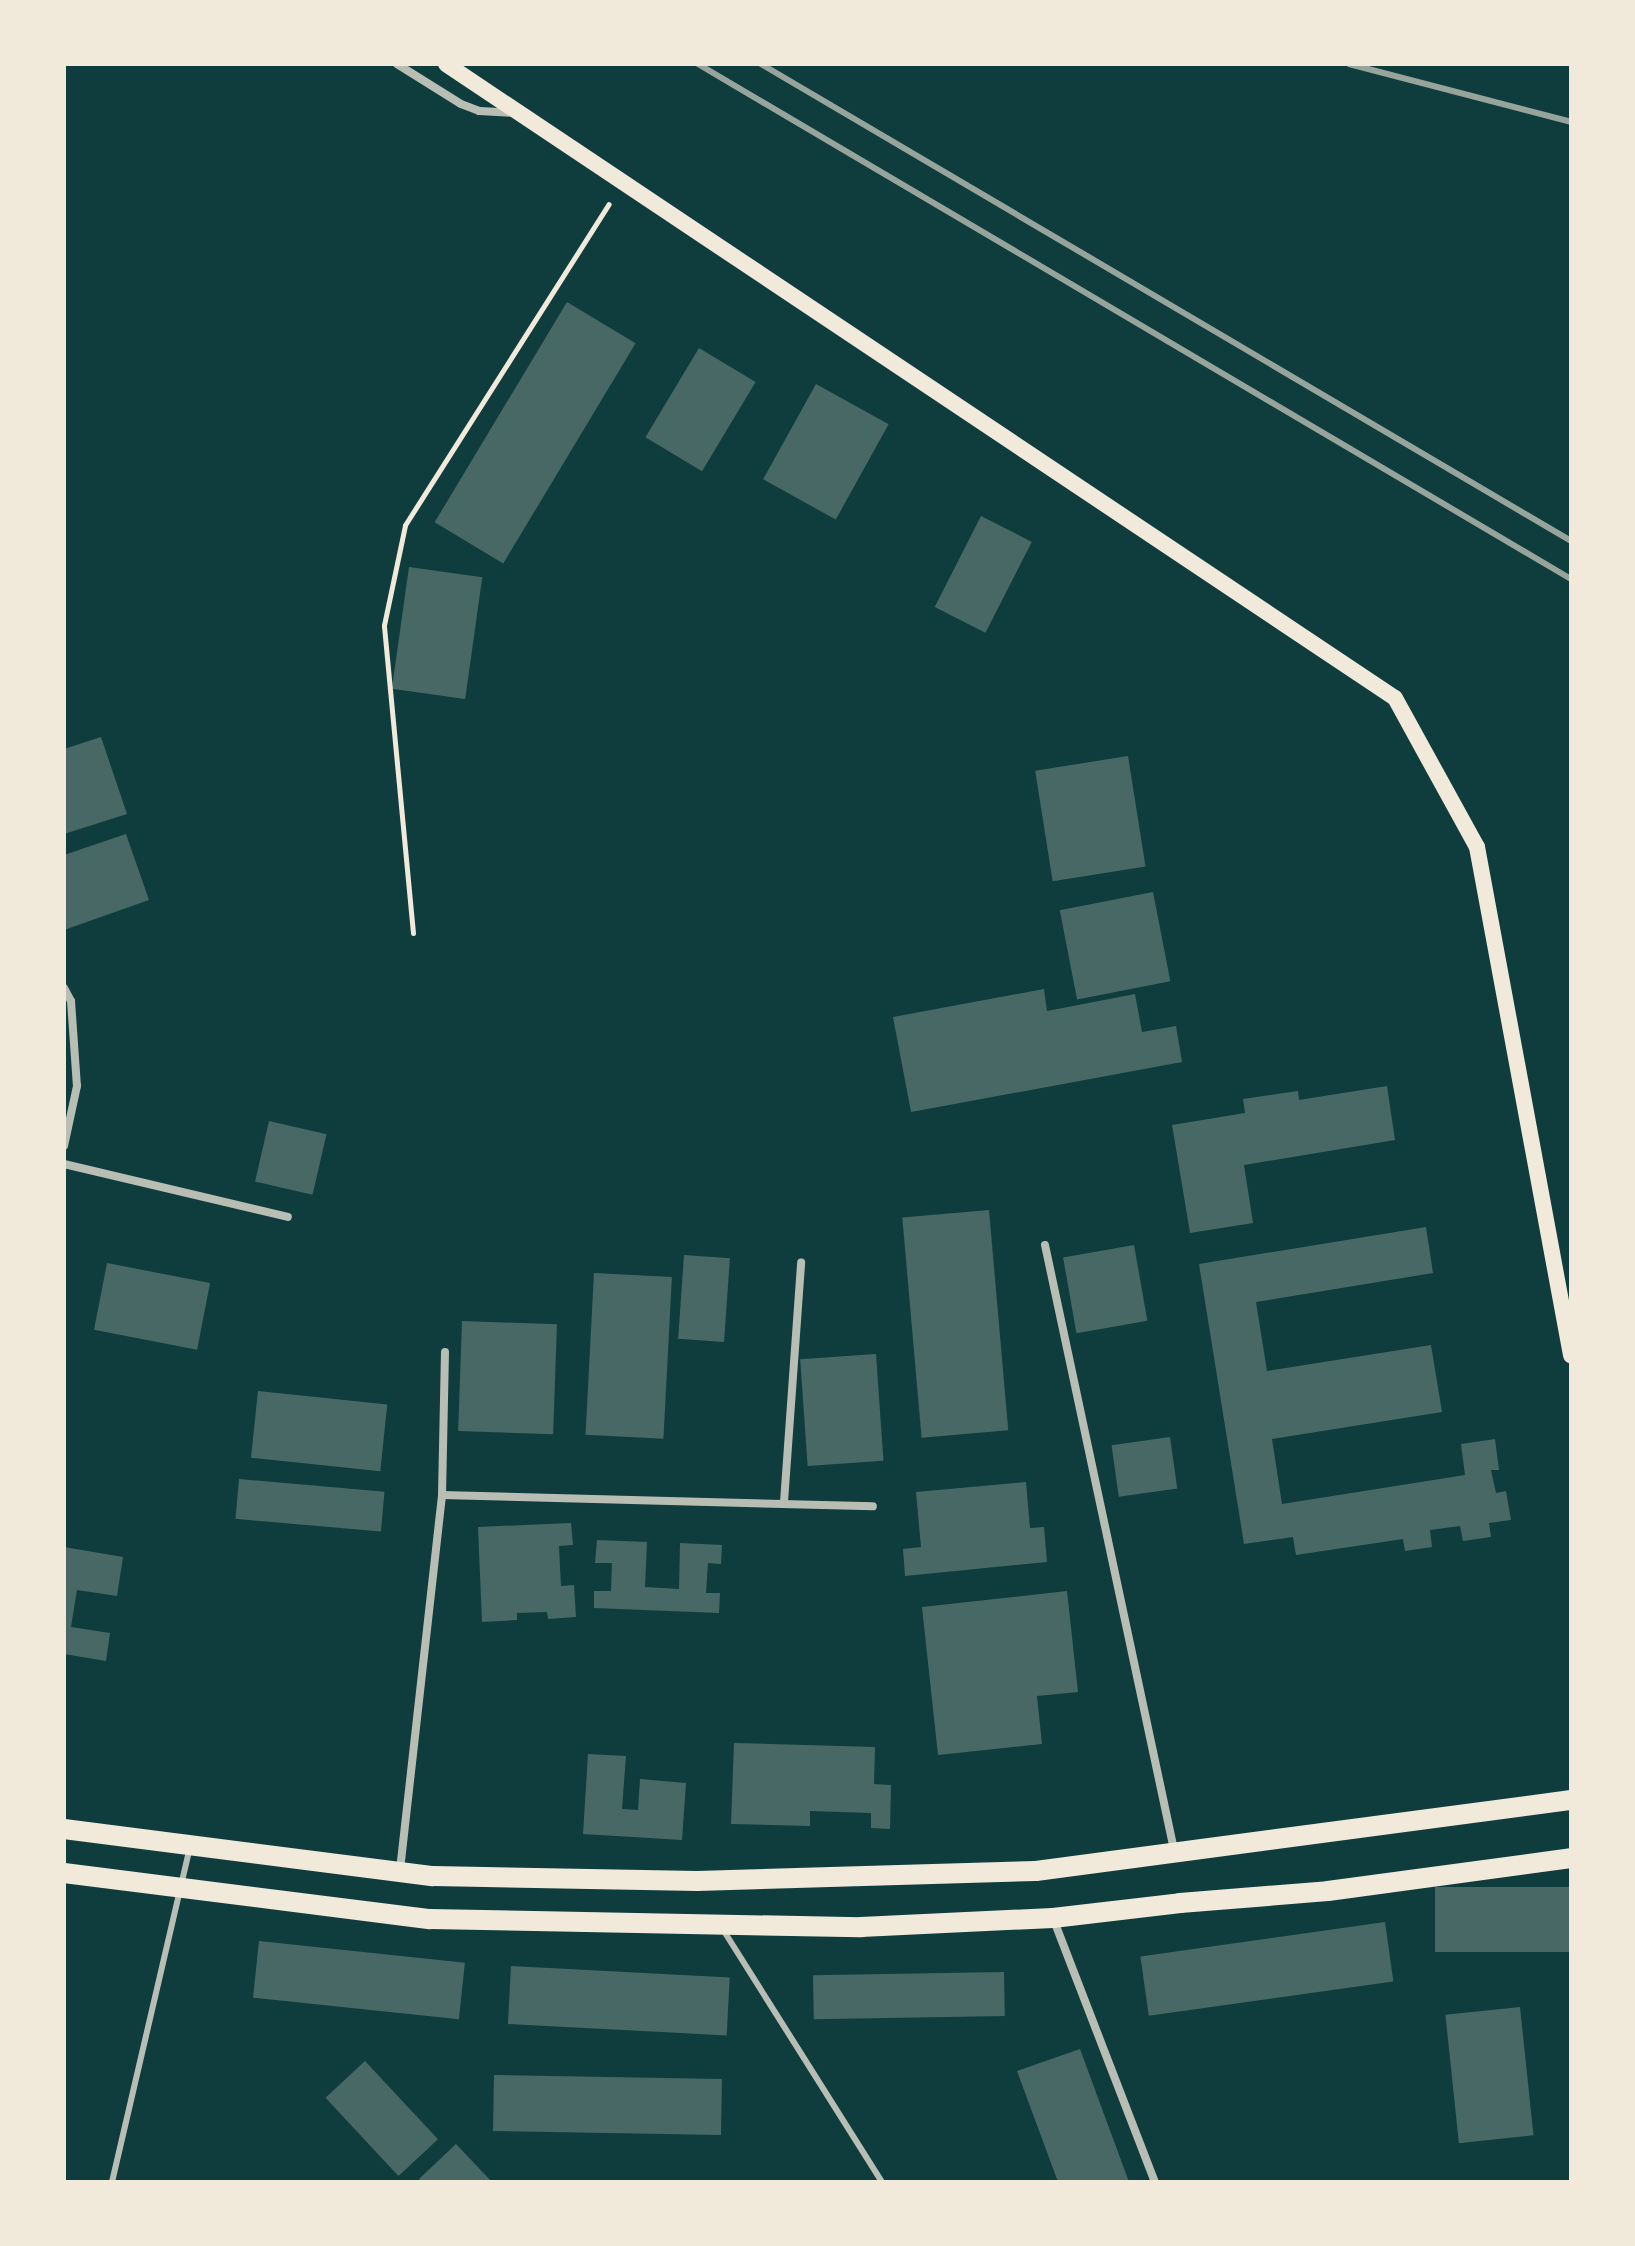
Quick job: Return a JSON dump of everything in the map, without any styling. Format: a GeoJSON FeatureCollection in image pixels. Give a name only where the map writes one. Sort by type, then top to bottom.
{"type":"FeatureCollection","features":[{"type":"Feature","properties":{"kind":"main road"},"geometry":{"type":"LineString","coordinates":[[446,64],[1395,698],[1477,847],[1571,1355]]}},
{"type":"Feature","properties":{"kind":"main road"},"geometry":{"type":"LineString","coordinates":[[64,1829],[433,1876],[697,1881],[1036,1871],[1319,1836],[1571,1800]]}},
{"type":"Feature","properties":{"kind":"main road"},"geometry":{"type":"LineString","coordinates":[[64,1873],[430,1919],[861,1927],[1053,1918],[1180,1903],[1328,1891],[1571,1858]]}},
{"type":"Feature","properties":{"kind":"street"},"geometry":{"type":"LineString","coordinates":[[397,64],[461,104],[479,111],[519,113]]}},
{"type":"Feature","properties":{"kind":"street"},"geometry":{"type":"LineString","coordinates":[[64,988],[71,1001],[77,1086],[64,1146]]}},
{"type":"Feature","properties":{"kind":"street"},"geometry":{"type":"LineString","coordinates":[[64,1164],[288,1217]]}},
{"type":"Feature","properties":{"kind":"street"},"geometry":{"type":"LineString","coordinates":[[1045,1245],[1174,1852]]}},
{"type":"Feature","properties":{"kind":"street"},"geometry":{"type":"LineString","coordinates":[[784,1502],[801,1263]]}},
{"type":"Feature","properties":{"kind":"street"},"geometry":{"type":"LineString","coordinates":[[400,1871],[442,1495],[445,1352]]}},
{"type":"Feature","properties":{"kind":"street"},"geometry":{"type":"LineString","coordinates":[[442,1495],[873,1506]]}},
{"type":"Feature","properties":{"kind":"street"},"geometry":{"type":"LineString","coordinates":[[1053,1918],[1155,2182]]}},
{"type":"Feature","properties":{"kind":"lane"},"geometry":{"type":"LineString","coordinates":[[112,2182],[190,1845]]}},
{"type":"Feature","properties":{"kind":"lane"},"geometry":{"type":"LineString","coordinates":[[719,1924],[882,2182]]}},
{"type":"Feature","properties":{"kind":"path"},"geometry":{"type":"LineString","coordinates":[[413,933],[384,625],[405,525],[623,183]]}},
{"type":"Feature","properties":{"kind":"building"},"geometry":{"type":"Polygon","coordinates":[[[567,302],[636,343],[503,563],[435,522],[567,302]]]}},
{"type":"Feature","properties":{"kind":"building"},"geometry":{"type":"Polygon","coordinates":[[[699,348],[756,382],[702,471],[645,437],[699,348]]]}},
{"type":"Feature","properties":{"kind":"building"},"geometry":{"type":"Polygon","coordinates":[[[816,384],[889,424],[836,520],[763,479],[816,384]]]}},
{"type":"Feature","properties":{"kind":"building"},"geometry":{"type":"Polygon","coordinates":[[[981,516],[1032,542],[985,633],[935,607],[981,516]]]}},
{"type":"Feature","properties":{"kind":"building"},"geometry":{"type":"Polygon","coordinates":[[[409,567],[482,577],[465,699],[392,689],[409,567]]]}},
{"type":"Feature","properties":{"kind":"building"},"geometry":{"type":"Polygon","coordinates":[[[101,737],[127,814],[64,834],[64,749],[101,737]]]}},
{"type":"Feature","properties":{"kind":"building"},"geometry":{"type":"Polygon","coordinates":[[[1128,756],[1146,867],[1053,881],[1035,771],[1128,756]]]}},
{"type":"Feature","properties":{"kind":"building"},"geometry":{"type":"Polygon","coordinates":[[[126,834],[149,900],[64,930],[64,855],[126,834]]]}},
{"type":"Feature","properties":{"kind":"building"},"geometry":{"type":"Polygon","coordinates":[[[1153,892],[1170,981],[1077,999],[1060,910],[1153,892]]]}},
{"type":"Feature","properties":{"kind":"building"},"geometry":{"type":"Polygon","coordinates":[[[1044,989],[1047,1011],[1135,994],[1142,1032],[1176,1026],[1182,1062],[911,1112],[893,1017],[1044,989]]]}},
{"type":"Feature","properties":{"kind":"building"},"geometry":{"type":"Polygon","coordinates":[[[1387,1086],[1395,1140],[1244,1165],[1253,1223],[1190,1233],[1172,1125],[1245,1113],[1243,1099],[1298,1091],[1299,1100],[1387,1086]]]}},
{"type":"Feature","properties":{"kind":"building"},"geometry":{"type":"Polygon","coordinates":[[[269,1121],[326,1134],[313,1195],[255,1181],[269,1121]]]}},
{"type":"Feature","properties":{"kind":"building"},"geometry":{"type":"Polygon","coordinates":[[[989,1210],[1008,1430],[922,1438],[902,1218],[989,1210]]]}},
{"type":"Feature","properties":{"kind":"building"},"geometry":{"type":"Polygon","coordinates":[[[1426,1227],[1433,1273],[1256,1302],[1267,1371],[1431,1345],[1442,1412],[1272,1439],[1282,1504],[1465,1475],[1461,1444],[1495,1439],[1499,1470],[1491,1470],[1496,1493],[1506,1491],[1511,1520],[1489,1523],[1491,1537],[1463,1541],[1460,1526],[1430,1530],[1432,1547],[1405,1551],[1403,1539],[1296,1555],[1293,1537],[1244,1544],[1199,1264],[1426,1227]]]}},
{"type":"Feature","properties":{"kind":"building"},"geometry":{"type":"Polygon","coordinates":[[[1134,1245],[1147,1321],[1076,1333],[1063,1258],[1134,1245]]]}},
{"type":"Feature","properties":{"kind":"building"},"geometry":{"type":"Polygon","coordinates":[[[684,1255],[730,1258],[724,1342],[678,1339],[684,1255]]]}},
{"type":"Feature","properties":{"kind":"building"},"geometry":{"type":"Polygon","coordinates":[[[107,1263],[210,1283],[197,1350],[94,1330],[107,1263]]]}},
{"type":"Feature","properties":{"kind":"building"},"geometry":{"type":"Polygon","coordinates":[[[594,1273],[672,1277],[663,1439],[586,1435],[594,1273]]]}},
{"type":"Feature","properties":{"kind":"building"},"geometry":{"type":"Polygon","coordinates":[[[462,1321],[557,1324],[553,1434],[458,1431],[462,1321]]]}},
{"type":"Feature","properties":{"kind":"building"},"geometry":{"type":"Polygon","coordinates":[[[876,1354],[883,1461],[808,1466],[800,1359],[876,1354]]]}},
{"type":"Feature","properties":{"kind":"building"},"geometry":{"type":"Polygon","coordinates":[[[258,1391],[387,1405],[380,1471],[251,1458],[258,1391]]]}},
{"type":"Feature","properties":{"kind":"building"},"geometry":{"type":"Polygon","coordinates":[[[1170,1437],[1177,1488],[1119,1497],[1112,1445],[1170,1437]]]}},
{"type":"Feature","properties":{"kind":"building"},"geometry":{"type":"Polygon","coordinates":[[[239,1479],[384,1492],[381,1532],[236,1519],[239,1479]]]}},
{"type":"Feature","properties":{"kind":"building"},"geometry":{"type":"Polygon","coordinates":[[[1026,1482],[1030,1528],[1044,1527],[1047,1562],[905,1576],[903,1549],[921,1547],[916,1492],[1026,1482]]]}},
{"type":"Feature","properties":{"kind":"building"},"geometry":{"type":"Polygon","coordinates":[[[571,1523],[573,1545],[559,1546],[561,1586],[574,1585],[576,1617],[548,1619],[547,1612],[517,1613],[517,1620],[482,1622],[478,1527],[571,1523]]]}},
{"type":"Feature","properties":{"kind":"building"},"geometry":{"type":"Polygon","coordinates":[[[597,1540],[647,1542],[645,1587],[679,1589],[680,1543],[722,1545],[721,1564],[708,1563],[706,1593],[720,1593],[719,1613],[594,1608],[594,1591],[611,1591],[612,1563],[595,1563],[597,1540]]]}},
{"type":"Feature","properties":{"kind":"building"},"geometry":{"type":"Polygon","coordinates":[[[64,1547],[123,1557],[117,1596],[77,1590],[71,1627],[110,1633],[106,1661],[64,1654],[64,1547]]]}},
{"type":"Feature","properties":{"kind":"building"},"geometry":{"type":"Polygon","coordinates":[[[1067,1591],[1078,1692],[1037,1696],[1042,1744],[938,1755],[922,1607],[1067,1591]]]}},
{"type":"Feature","properties":{"kind":"building"},"geometry":{"type":"Polygon","coordinates":[[[734,1743],[875,1747],[874,1784],[891,1785],[890,1829],[871,1828],[871,1813],[810,1811],[810,1826],[731,1824],[734,1743]]]}},
{"type":"Feature","properties":{"kind":"building"},"geometry":{"type":"Polygon","coordinates":[[[588,1754],[626,1756],[622,1809],[638,1810],[640,1779],[686,1783],[682,1840],[583,1834],[588,1754]]]}},
{"type":"Feature","properties":{"kind":"building"},"geometry":{"type":"Polygon","coordinates":[[[1435,1887],[1571,1887],[1571,1952],[1435,1952],[1435,1887]]]}},
{"type":"Feature","properties":{"kind":"building"},"geometry":{"type":"Polygon","coordinates":[[[1385,1922],[1393,1981],[1149,2016],[1140,1956],[1385,1922]]]}},
{"type":"Feature","properties":{"kind":"building"},"geometry":{"type":"Polygon","coordinates":[[[259,1941],[465,1963],[459,2019],[253,1998],[259,1941]]]}},
{"type":"Feature","properties":{"kind":"building"},"geometry":{"type":"Polygon","coordinates":[[[511,1966],[730,1977],[727,2035],[508,2024],[511,1966]]]}},
{"type":"Feature","properties":{"kind":"building"},"geometry":{"type":"Polygon","coordinates":[[[1004,1972],[1005,2016],[814,2019],[813,1975],[1004,1972]]]}},
{"type":"Feature","properties":{"kind":"building"},"geometry":{"type":"Polygon","coordinates":[[[1520,2007],[1533,2135],[1459,2143],[1445,2015],[1520,2007]]]}},
{"type":"Feature","properties":{"kind":"building"},"geometry":{"type":"Polygon","coordinates":[[[1080,2049],[1129,2182],[1058,2182],[1017,2071],[1080,2049]]]}},
{"type":"Feature","properties":{"kind":"building"},"geometry":{"type":"Polygon","coordinates":[[[365,2061],[438,2139],[398,2176],[326,2098],[365,2061]]]}},
{"type":"Feature","properties":{"kind":"building"},"geometry":{"type":"Polygon","coordinates":[[[494,2075],[722,2079],[721,2135],[493,2131],[494,2075]]]}},
{"type":"Feature","properties":{"kind":"building"},"geometry":{"type":"Polygon","coordinates":[[[456,2144],[492,2182],[422,2182],[419,2179],[456,2144]]]}},
{"type":"Feature","properties":{"kind":"railway"},"geometry":{"type":"LineString","coordinates":[[698,64],[1571,579]]}},
{"type":"Feature","properties":{"kind":"railway"},"geometry":{"type":"LineString","coordinates":[[761,64],[1571,541]]}},
{"type":"Feature","properties":{"kind":"railway"},"geometry":{"type":"LineString","coordinates":[[1349,64],[1571,122]]}}]}
